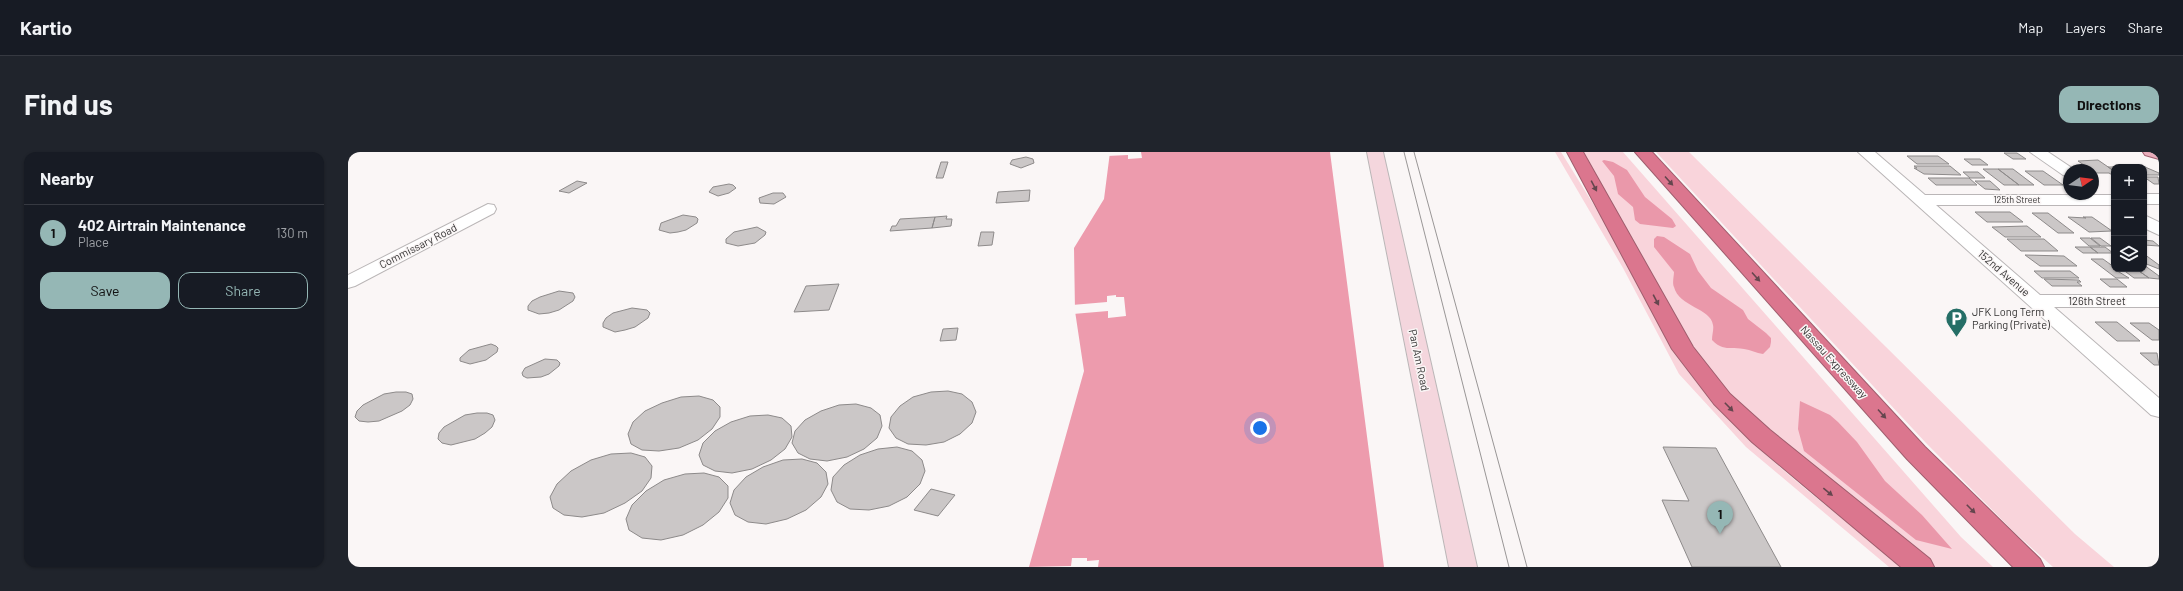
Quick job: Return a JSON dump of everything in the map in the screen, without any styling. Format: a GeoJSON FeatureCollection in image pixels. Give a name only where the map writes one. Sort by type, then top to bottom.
{"type":"FeatureCollection","features":[{"type":"Feature","properties":{"kind":"highway"},"geometry":{"type":"LineString","coordinates":[[1574,152],[1683,349],[1707,381],[1739,417],[1760,436],[1920,567]]}},
{"type":"Feature","properties":{"kind":"highway","name":"Nassau Expressway"},"geometry":{"type":"LineString","coordinates":[[1643,152],[1916,453],[2030,567]]}},
{"type":"Feature","properties":{"kind":"main road"},"geometry":{"type":"LineString","coordinates":[[2151,152],[2159,154]]}},
{"type":"Feature","properties":{"kind":"street","name":"Pan Am Road"},"geometry":{"type":"LineString","coordinates":[[1376,152],[1463,567]]}},
{"type":"Feature","properties":{"kind":"street","name":"152nd Avenue"},"geometry":{"type":"LineString","coordinates":[[1866,152],[2159,410]]}},
{"type":"Feature","properties":{"kind":"street"},"geometry":{"type":"LineString","coordinates":[[2038,152],[2063,168]]}},
{"type":"Feature","properties":{"kind":"street"},"geometry":{"type":"LineString","coordinates":[[2099,191],[2111,198]]}},
{"type":"Feature","properties":{"kind":"street"},"geometry":{"type":"LineString","coordinates":[[2147,200],[2159,199]]}},
{"type":"Feature","properties":{"kind":"street","name":"125th Street"},"geometry":{"type":"LineString","coordinates":[[1920,200],[2111,200]]}},
{"type":"Feature","properties":{"kind":"street","name":"Commissary Road"},"geometry":{"type":"LineString","coordinates":[[348,282],[488,209]]}},
{"type":"Feature","properties":{"kind":"street"},"geometry":{"type":"LineString","coordinates":[[2147,222],[2159,230]]}},
{"type":"Feature","properties":{"kind":"street","name":"126th Street"},"geometry":{"type":"LineString","coordinates":[[2035,301],[2159,301]]}},
{"type":"Feature","properties":{"kind":"shaded area"},"geometry":{"type":"Polygon","coordinates":[[[1110,152],[1330,152],[1384,567],[1029,567],[1084,371],[1075,311],[1074,248],[1104,199],[1110,152]]]}},
{"type":"Feature","properties":{"kind":"shaded area"},"geometry":{"type":"Polygon","coordinates":[[[1555,152],[1561,152],[1610,231],[1673,350],[1696,382],[1722,412],[1779,467],[1903,567],[1889,567],[1746,447],[1679,374],[1623,268],[1555,152]]]}},
{"type":"Feature","properties":{"kind":"shaded area"},"geometry":{"type":"Polygon","coordinates":[[[1583,152],[1623,152],[1961,537],[1993,567],[1928,567],[1720,391],[1689,347],[1583,152]]]}},
{"type":"Feature","properties":{"kind":"shaded area"},"geometry":{"type":"Polygon","coordinates":[[[1656,152],[1689,152],[2075,534],[2114,567],[2053,567],[2014,532],[1926,443],[1656,152]]]}},
{"type":"Feature","properties":{"kind":"shaded area"},"geometry":{"type":"Polygon","coordinates":[[[1602,161],[1613,162],[1627,170],[1645,197],[1672,219],[1676,226],[1673,228],[1640,224],[1635,220],[1633,207],[1618,194],[1614,176],[1602,161]]]}},
{"type":"Feature","properties":{"kind":"shaded area"},"geometry":{"type":"Polygon","coordinates":[[[1657,236],[1664,237],[1690,254],[1698,271],[1711,288],[1743,310],[1748,319],[1771,338],[1770,347],[1763,354],[1739,348],[1723,347],[1716,344],[1712,340],[1713,327],[1711,319],[1677,294],[1673,284],[1674,272],[1654,247],[1654,239],[1657,236]]]}},
{"type":"Feature","properties":{"kind":"shaded area"},"geometry":{"type":"Polygon","coordinates":[[[1800,401],[1830,415],[1838,422],[1857,442],[1885,481],[1922,515],[1952,549],[1916,540],[1804,451],[1798,429],[1800,401]]]}},
{"type":"Feature","properties":{"kind":"pier"},"geometry":{"type":"Polygon","coordinates":[[[1108,152],[1141,152],[1142,158],[1128,159],[1128,155],[1107,156],[1108,152]]]}},
{"type":"Feature","properties":{"kind":"pier"},"geometry":{"type":"Polygon","coordinates":[[[1116,295],[1116,297],[1124,297],[1126,316],[1108,318],[1108,311],[1073,314],[1072,305],[1107,302],[1107,296],[1116,295]]]}},
{"type":"Feature","properties":{"kind":"pier"},"geometry":{"type":"Polygon","coordinates":[[[1072,558],[1087,558],[1087,561],[1099,560],[1098,567],[1027,567],[1071,566],[1072,558]]]}},
{"type":"Feature","properties":{"kind":"building"},"geometry":{"type":"Polygon","coordinates":[[[2004,153],[2017,153],[2026,159],[2013,159],[2004,153]]]}},
{"type":"Feature","properties":{"kind":"building"},"geometry":{"type":"Polygon","coordinates":[[[1907,156],[1938,156],[1949,164],[1917,164],[1907,156]]]}},
{"type":"Feature","properties":{"kind":"building"},"geometry":{"type":"Polygon","coordinates":[[[1026,157],[1033,159],[1034,163],[1021,168],[1010,164],[1012,160],[1026,157]]]}},
{"type":"Feature","properties":{"kind":"building"},"geometry":{"type":"Polygon","coordinates":[[[1964,159],[1980,159],[1988,165],[1972,165],[1964,159]]]}},
{"type":"Feature","properties":{"kind":"building"},"geometry":{"type":"Polygon","coordinates":[[[2098,160],[2111,169],[2111,174],[2099,173],[2099,164],[2082,164],[2078,161],[2098,160]]]}},
{"type":"Feature","properties":{"kind":"building"},"geometry":{"type":"Polygon","coordinates":[[[941,162],[948,162],[943,178],[936,178],[941,162]]]}},
{"type":"Feature","properties":{"kind":"building"},"geometry":{"type":"Polygon","coordinates":[[[1914,166],[1950,166],[1961,175],[1924,174],[1914,168],[1917,168],[1914,166]]]}},
{"type":"Feature","properties":{"kind":"building"},"geometry":{"type":"Polygon","coordinates":[[[2147,168],[2159,173],[2159,175],[2147,175],[2147,168]]]}},
{"type":"Feature","properties":{"kind":"building"},"geometry":{"type":"Polygon","coordinates":[[[1983,169],[1998,169],[2019,185],[2004,185],[1983,169]]]}},
{"type":"Feature","properties":{"kind":"building"},"geometry":{"type":"Polygon","coordinates":[[[1998,169],[2013,169],[2034,185],[2019,185],[1998,169]]]}},
{"type":"Feature","properties":{"kind":"building"},"geometry":{"type":"Polygon","coordinates":[[[2025,171],[2043,171],[2063,185],[2044,185],[2025,171]]]}},
{"type":"Feature","properties":{"kind":"building"},"geometry":{"type":"Polygon","coordinates":[[[1963,172],[1978,172],[1985,178],[1970,178],[1963,172]]]}},
{"type":"Feature","properties":{"kind":"building"},"geometry":{"type":"Polygon","coordinates":[[[2147,177],[2158,177],[2159,184],[2154,184],[2147,179],[2147,177]]]}},
{"type":"Feature","properties":{"kind":"building"},"geometry":{"type":"Polygon","coordinates":[[[1928,178],[1969,178],[1977,185],[1936,185],[1928,178]]]}},
{"type":"Feature","properties":{"kind":"building"},"geometry":{"type":"Polygon","coordinates":[[[577,181],[587,183],[569,193],[559,191],[577,181]]]}},
{"type":"Feature","properties":{"kind":"building"},"geometry":{"type":"Polygon","coordinates":[[[1975,181],[1990,181],[2000,190],[1985,189],[1975,181]]]}},
{"type":"Feature","properties":{"kind":"building"},"geometry":{"type":"Polygon","coordinates":[[[729,184],[736,188],[729,193],[718,196],[709,192],[713,187],[729,184]]]}},
{"type":"Feature","properties":{"kind":"building"},"geometry":{"type":"Polygon","coordinates":[[[1030,190],[1029,201],[996,203],[998,192],[1030,190]]]}},
{"type":"Feature","properties":{"kind":"building"},"geometry":{"type":"Polygon","coordinates":[[[773,193],[783,193],[786,197],[774,204],[760,203],[759,198],[773,193]]]}},
{"type":"Feature","properties":{"kind":"building"},"geometry":{"type":"Polygon","coordinates":[[[1975,212],[2010,212],[2023,222],[1987,222],[1975,212]]]}},
{"type":"Feature","properties":{"kind":"building"},"geometry":{"type":"Polygon","coordinates":[[[2032,213],[2048,213],[2074,233],[2058,233],[2032,213]]]}},
{"type":"Feature","properties":{"kind":"building"},"geometry":{"type":"Polygon","coordinates":[[[683,215],[696,217],[698,219],[697,223],[686,230],[678,232],[670,233],[659,230],[661,223],[683,215]]]}},
{"type":"Feature","properties":{"kind":"building"},"geometry":{"type":"Polygon","coordinates":[[[947,216],[946,219],[952,219],[951,226],[932,228],[935,217],[947,216]]]}},
{"type":"Feature","properties":{"kind":"building"},"geometry":{"type":"Polygon","coordinates":[[[935,217],[932,228],[890,231],[892,226],[896,226],[900,219],[935,217]]]}},
{"type":"Feature","properties":{"kind":"building"},"geometry":{"type":"Polygon","coordinates":[[[2068,217],[2092,217],[2111,230],[2089,232],[2068,217]]]}},
{"type":"Feature","properties":{"kind":"building"},"geometry":{"type":"Polygon","coordinates":[[[2027,226],[2041,237],[2005,237],[1992,227],[2027,226]]]}},
{"type":"Feature","properties":{"kind":"building"},"geometry":{"type":"Polygon","coordinates":[[[757,227],[766,232],[765,235],[755,243],[738,246],[726,243],[726,239],[734,232],[757,227]]]}},
{"type":"Feature","properties":{"kind":"building"},"geometry":{"type":"Polygon","coordinates":[[[981,232],[994,232],[992,245],[978,246],[981,232]]]}},
{"type":"Feature","properties":{"kind":"building"},"geometry":{"type":"Polygon","coordinates":[[[2080,238],[2090,238],[2100,246],[2089,246],[2080,238]]]}},
{"type":"Feature","properties":{"kind":"building"},"geometry":{"type":"Polygon","coordinates":[[[2091,238],[2100,238],[2111,246],[2101,246],[2091,238]]]}},
{"type":"Feature","properties":{"kind":"building"},"geometry":{"type":"Polygon","coordinates":[[[2007,239],[2044,239],[2058,251],[2021,251],[2007,239]]]}},
{"type":"Feature","properties":{"kind":"building"},"geometry":{"type":"Polygon","coordinates":[[[2147,240],[2153,241],[2159,246],[2147,245],[2147,240]]]}},
{"type":"Feature","properties":{"kind":"building"},"geometry":{"type":"Polygon","coordinates":[[[2075,247],[2090,247],[2098,253],[2083,253],[2075,247]]]}},
{"type":"Feature","properties":{"kind":"building"},"geometry":{"type":"Polygon","coordinates":[[[2090,247],[2105,247],[2111,252],[2111,253],[2098,253],[2090,247]]]}},
{"type":"Feature","properties":{"kind":"building"},"geometry":{"type":"Polygon","coordinates":[[[2025,255],[2064,256],[2077,266],[2040,266],[2025,255]]]}},
{"type":"Feature","properties":{"kind":"building"},"geometry":{"type":"Polygon","coordinates":[[[2147,256],[2159,265],[2159,269],[2147,264],[2147,256]]]}},
{"type":"Feature","properties":{"kind":"building"},"geometry":{"type":"Polygon","coordinates":[[[2091,259],[2103,259],[2111,265],[2111,272],[2119,272],[2129,278],[2116,278],[2091,259]]]}},
{"type":"Feature","properties":{"kind":"building"},"geometry":{"type":"Polygon","coordinates":[[[2147,267],[2159,276],[2159,279],[2149,278],[2140,272],[2147,272],[2147,267]]]}},
{"type":"Feature","properties":{"kind":"building"},"geometry":{"type":"Polygon","coordinates":[[[2034,271],[2070,271],[2079,278],[2042,278],[2034,271]]]}},
{"type":"Feature","properties":{"kind":"building"},"geometry":{"type":"Polygon","coordinates":[[[2126,272],[2140,272],[2149,278],[2134,278],[2126,272]]]}},
{"type":"Feature","properties":{"kind":"building"},"geometry":{"type":"Polygon","coordinates":[[[2044,279],[2079,280],[2081,282],[2077,282],[2082,286],[2052,286],[2044,279]]]}},
{"type":"Feature","properties":{"kind":"building"},"geometry":{"type":"Polygon","coordinates":[[[2100,279],[2117,279],[2127,287],[2110,287],[2100,279]]]}},
{"type":"Feature","properties":{"kind":"building"},"geometry":{"type":"Polygon","coordinates":[[[839,284],[829,310],[794,312],[806,286],[839,284]]]}},
{"type":"Feature","properties":{"kind":"building"},"geometry":{"type":"Polygon","coordinates":[[[559,291],[573,293],[575,297],[573,301],[559,310],[549,313],[539,314],[528,310],[528,306],[532,301],[559,291]]]}},
{"type":"Feature","properties":{"kind":"building"},"geometry":{"type":"Polygon","coordinates":[[[632,308],[647,310],[650,313],[648,318],[635,327],[615,332],[603,327],[603,323],[606,318],[613,313],[632,308]]]}},
{"type":"Feature","properties":{"kind":"building"},"geometry":{"type":"Polygon","coordinates":[[[2095,322],[2117,322],[2140,341],[2117,341],[2095,322]]]}},
{"type":"Feature","properties":{"kind":"building"},"geometry":{"type":"Polygon","coordinates":[[[2130,323],[2149,323],[2159,330],[2159,340],[2152,340],[2130,323]]]}},
{"type":"Feature","properties":{"kind":"building"},"geometry":{"type":"Polygon","coordinates":[[[958,328],[956,340],[940,341],[943,329],[958,328]]]}},
{"type":"Feature","properties":{"kind":"building"},"geometry":{"type":"Polygon","coordinates":[[[491,344],[498,348],[497,352],[486,360],[470,364],[460,361],[460,358],[469,350],[491,344]]]}},
{"type":"Feature","properties":{"kind":"building"},"geometry":{"type":"Polygon","coordinates":[[[2140,353],[2157,353],[2159,365],[2154,365],[2140,353]]]}},
{"type":"Feature","properties":{"kind":"building"},"geometry":{"type":"Polygon","coordinates":[[[545,359],[557,360],[560,363],[559,366],[549,374],[541,377],[527,378],[523,376],[522,373],[525,368],[545,359]]]}},
{"type":"Feature","properties":{"kind":"building"},"geometry":{"type":"Polygon","coordinates":[[[948,391],[962,394],[972,402],[976,412],[972,423],[960,434],[944,442],[926,445],[908,444],[896,438],[889,428],[891,417],[900,406],[913,397],[931,392],[948,391]]]}},
{"type":"Feature","properties":{"kind":"building"},"geometry":{"type":"Polygon","coordinates":[[[406,392],[412,394],[413,399],[410,405],[402,411],[379,421],[359,421],[355,417],[357,411],[363,405],[384,394],[406,392]]]}},
{"type":"Feature","properties":{"kind":"building"},"geometry":{"type":"Polygon","coordinates":[[[699,396],[713,400],[720,407],[720,417],[712,429],[698,440],[679,448],[659,451],[642,450],[631,444],[628,434],[633,422],[645,411],[662,403],[681,397],[699,396]]]}},
{"type":"Feature","properties":{"kind":"building"},"geometry":{"type":"Polygon","coordinates":[[[856,404],[871,408],[880,415],[882,426],[877,438],[864,449],[847,457],[827,461],[810,459],[798,453],[792,443],[795,431],[805,420],[821,411],[839,405],[856,404]]]}},
{"type":"Feature","properties":{"kind":"building"},"geometry":{"type":"Polygon","coordinates":[[[487,413],[493,415],[495,420],[492,427],[485,433],[475,439],[451,445],[442,443],[438,439],[439,433],[444,427],[465,415],[487,413]]]}},
{"type":"Feature","properties":{"kind":"building"},"geometry":{"type":"Polygon","coordinates":[[[768,415],[782,418],[791,426],[792,437],[785,449],[771,460],[752,469],[732,473],[715,471],[703,465],[699,455],[703,443],[715,431],[731,422],[750,416],[768,415]]]}},
{"type":"Feature","properties":{"kind":"building"},"geometry":{"type":"Polygon","coordinates":[[[897,447],[912,451],[922,460],[925,471],[920,484],[907,497],[889,506],[869,510],[850,509],[837,502],[831,490],[833,477],[844,465],[860,455],[878,449],[897,447]]]}},
{"type":"Feature","properties":{"kind":"building"},"geometry":{"type":"Polygon","coordinates":[[[1663,447],[1716,448],[1781,567],[1692,567],[1662,500],[1689,501],[1663,447]]]}},
{"type":"Feature","properties":{"kind":"building"},"geometry":{"type":"Polygon","coordinates":[[[631,453],[645,457],[652,466],[651,478],[642,491],[625,503],[604,513],[582,517],[564,515],[553,508],[550,497],[557,484],[571,471],[591,460],[611,454],[631,453]]]}},
{"type":"Feature","properties":{"kind":"building"},"geometry":{"type":"Polygon","coordinates":[[[802,459],[817,463],[826,472],[828,484],[821,497],[806,510],[787,519],[766,524],[748,522],[735,515],[730,503],[734,490],[746,477],[763,467],[783,460],[802,459]]]}},
{"type":"Feature","properties":{"kind":"building"},"geometry":{"type":"Polygon","coordinates":[[[704,473],[719,477],[728,486],[728,498],[719,512],[703,525],[683,535],[661,540],[642,538],[629,530],[626,519],[632,505],[646,491],[664,480],[685,474],[704,473]]]}},
{"type":"Feature","properties":{"kind":"building"},"geometry":{"type":"Polygon","coordinates":[[[931,489],[955,495],[938,516],[914,510],[931,489]]]}},
{"type":"Feature","properties":{"kind":"tram line"},"geometry":{"type":"LineString","coordinates":[[1404,152],[1509,567]]}},
{"type":"Feature","properties":{"kind":"tram line"},"geometry":{"type":"LineString","coordinates":[[1414,152],[1527,567]]}},
{"type":"Feature","properties":{"kind":"place","name":"JFK Long Term Parking (Private)"},"geometry":{"type":"Point","coordinates":[1957,338]}},
{"type":"Feature","properties":{"kind":"place","name":"402 Airtrain Maintenance"},"geometry":{"type":"Point","coordinates":[1720,534]}}]}
